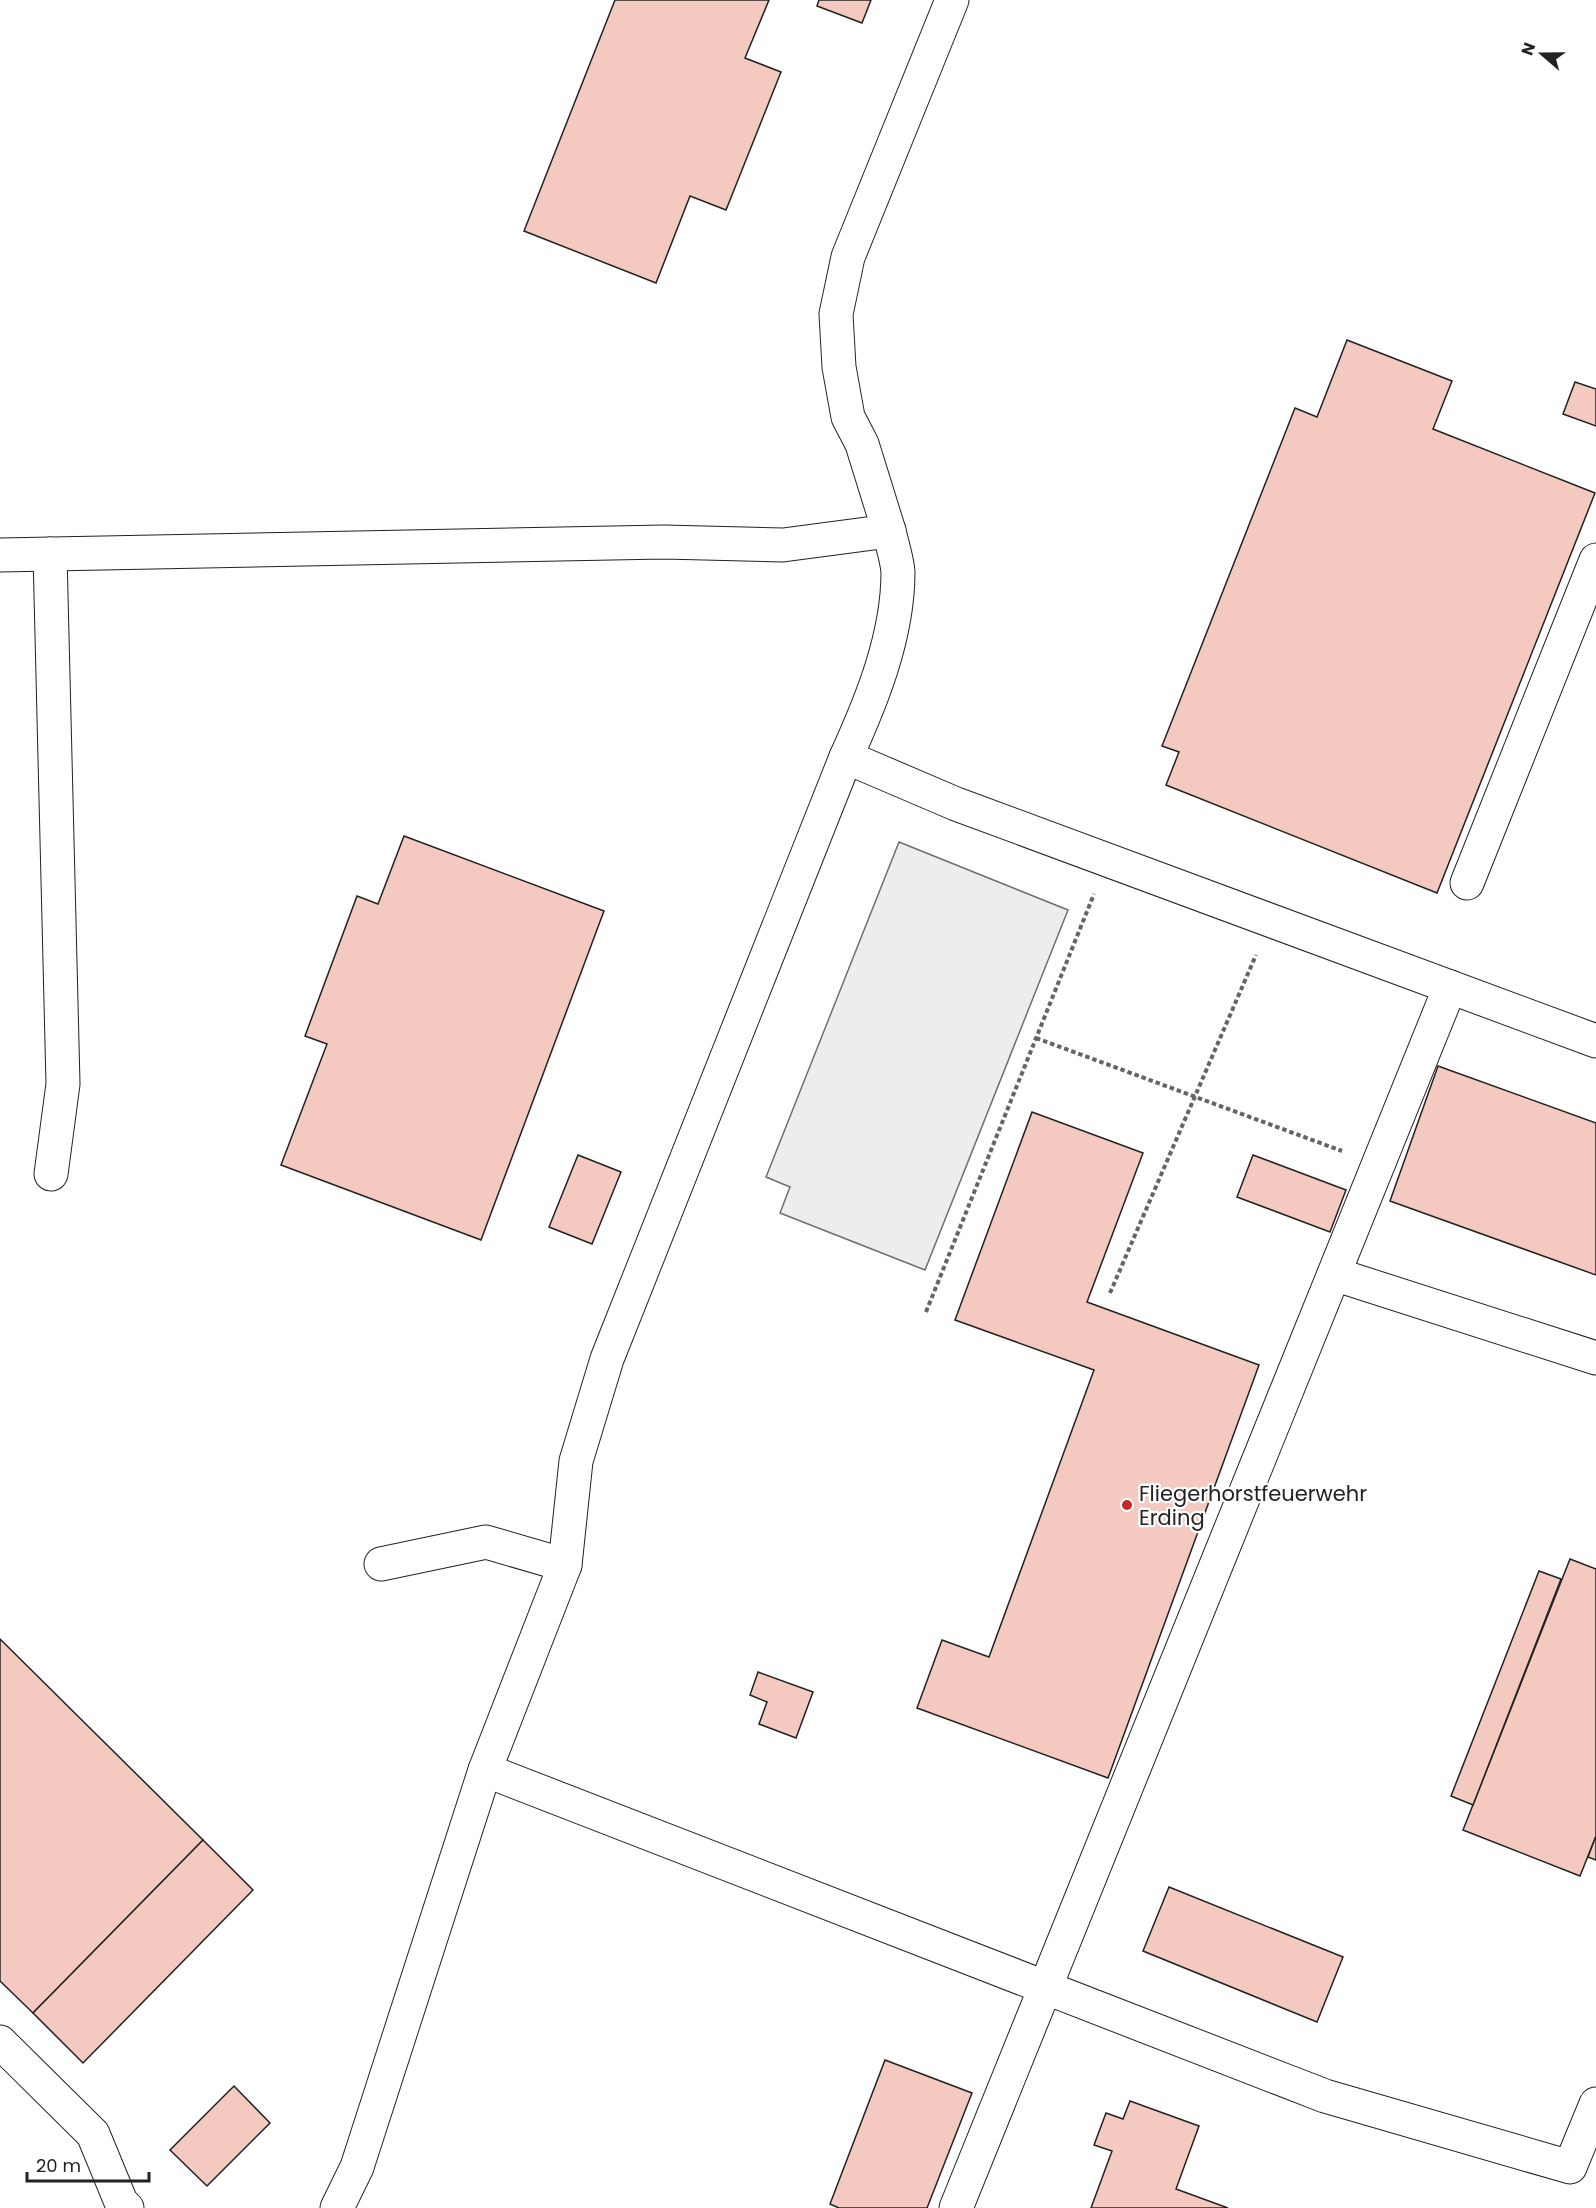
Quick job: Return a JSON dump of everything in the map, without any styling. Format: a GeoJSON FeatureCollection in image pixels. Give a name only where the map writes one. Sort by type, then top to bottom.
{"type":"FeatureCollection","features":[{"type":"Feature","properties":{"kind":"street"},"geometry":{"type":"LineString","coordinates":[[337,2208],[357,2167],[485,1770],[565,1565],[576,1461],[607,1359],[863,719],[891,630],[898,570],[889,531],[862,444],[848,417],[839,367],[836,314],[848,257],[952,0]]}},
{"type":"Feature","properties":{"kind":"street"},"geometry":{"type":"LineString","coordinates":[[0,555],[652,543],[783,545],[889,531]]}},
{"type":"Feature","properties":{"kind":"street"},"geometry":{"type":"LineString","coordinates":[[50,554],[63,1084],[51,1174]]}},
{"type":"Feature","properties":{"kind":"street"},"geometry":{"type":"LineString","coordinates":[[1467,883],[1596,560]]}},
{"type":"Feature","properties":{"kind":"street"},"geometry":{"type":"LineString","coordinates":[[846,757],[956,804],[1596,1041]]}},
{"type":"Feature","properties":{"kind":"street"},"geometry":{"type":"LineString","coordinates":[[956,2208],[1450,987]]}},
{"type":"Feature","properties":{"kind":"street"},"geometry":{"type":"LineString","coordinates":[[1334,1274],[1596,1358]]}},
{"type":"Feature","properties":{"kind":"street"},"geometry":{"type":"LineString","coordinates":[[381,1564],[486,1542],[565,1565]]}},
{"type":"Feature","properties":{"kind":"street"},"geometry":{"type":"LineString","coordinates":[[485,1770],[1325,2096],[1583,2171],[1596,2104]]}},
{"type":"Feature","properties":{"kind":"street"},"geometry":{"type":"LineString","coordinates":[[0,2042],[93,2134],[121,2202],[127,2208]]}},
{"type":"Feature","properties":{"kind":"path"},"geometry":{"type":"LineString","coordinates":[[926,1312],[1107,860]]}},
{"type":"Feature","properties":{"kind":"path"},"geometry":{"type":"LineString","coordinates":[[1110,1293],[1270,921]]}},
{"type":"Feature","properties":{"kind":"path"},"geometry":{"type":"LineString","coordinates":[[1036,1038],[1378,1165]]}},
{"type":"Feature","properties":{"kind":"shaded area"},"geometry":{"type":"Polygon","coordinates":[[[899,842],[1068,910],[925,1270],[780,1213],[790,1187],[766,1177],[899,842]]]}},
{"type":"Feature","properties":{"kind":"building"},"geometry":{"type":"Polygon","coordinates":[[[615,0],[769,0],[745,58],[781,72],[726,210],[690,196],[656,283],[524,231],[615,0]]]}},
{"type":"Feature","properties":{"kind":"building"},"geometry":{"type":"Polygon","coordinates":[[[819,0],[871,0],[862,23],[817,6],[819,0]]]}},
{"type":"Feature","properties":{"kind":"building"},"geometry":{"type":"Polygon","coordinates":[[[1347,340],[1452,381],[1433,429],[1595,493],[1437,893],[1166,785],[1179,752],[1162,746],[1295,408],[1317,417],[1347,340]]]}},
{"type":"Feature","properties":{"kind":"building"},"geometry":{"type":"Polygon","coordinates":[[[1575,382],[1596,389],[1596,426],[1563,414],[1575,382]]]}},
{"type":"Feature","properties":{"kind":"building"},"geometry":{"type":"Polygon","coordinates":[[[404,836],[604,911],[481,1240],[281,1165],[327,1044],[305,1036],[357,896],[378,904],[404,836]]]}},
{"type":"Feature","properties":{"kind":"building"},"geometry":{"type":"Polygon","coordinates":[[[1438,1066],[1596,1123],[1596,1275],[1390,1201],[1438,1066]]]}},
{"type":"Feature","properties":{"kind":"building","name":"Fliegerhorstfeuerwehr Erding"},"geometry":{"type":"Polygon","coordinates":[[[1032,1112],[1143,1153],[1087,1302],[1259,1365],[1108,1778],[917,1708],[942,1640],[989,1657],[1094,1370],[955,1320],[1032,1112]]]}},
{"type":"Feature","properties":{"kind":"building"},"geometry":{"type":"Polygon","coordinates":[[[578,1155],[621,1172],[592,1244],[549,1227],[578,1155]]]}},
{"type":"Feature","properties":{"kind":"building"},"geometry":{"type":"Polygon","coordinates":[[[1253,1155],[1346,1190],[1330,1232],[1237,1197],[1253,1155]]]}},
{"type":"Feature","properties":{"kind":"building"},"geometry":{"type":"Polygon","coordinates":[[[1570,1559],[1596,1569],[1596,1836],[1580,1876],[1463,1830],[1570,1559]]]}},
{"type":"Feature","properties":{"kind":"building"},"geometry":{"type":"Polygon","coordinates":[[[1539,1571],[1561,1579],[1473,1805],[1451,1796],[1539,1571]]]}},
{"type":"Feature","properties":{"kind":"building"},"geometry":{"type":"Polygon","coordinates":[[[0,1639],[203,1840],[33,2013],[0,1981],[0,1639]]]}},
{"type":"Feature","properties":{"kind":"building"},"geometry":{"type":"Polygon","coordinates":[[[758,1672],[813,1692],[796,1738],[759,1724],[767,1702],[750,1695],[758,1672]]]}},
{"type":"Feature","properties":{"kind":"building"},"geometry":{"type":"Polygon","coordinates":[[[1596,1836],[1596,1860],[1588,1857],[1596,1836]]]}},
{"type":"Feature","properties":{"kind":"building"},"geometry":{"type":"Polygon","coordinates":[[[203,1840],[253,1890],[83,2063],[33,2013],[203,1840]]]}},
{"type":"Feature","properties":{"kind":"building"},"geometry":{"type":"Polygon","coordinates":[[[1169,1887],[1343,1957],[1317,2022],[1143,1951],[1169,1887]]]}},
{"type":"Feature","properties":{"kind":"building"},"geometry":{"type":"Polygon","coordinates":[[[885,2060],[972,2093],[927,2208],[839,2208],[830,2204],[885,2060]]]}},
{"type":"Feature","properties":{"kind":"building"},"geometry":{"type":"Polygon","coordinates":[[[234,2086],[270,2123],[207,2186],[170,2150],[234,2086]]]}},
{"type":"Feature","properties":{"kind":"building"},"geometry":{"type":"Polygon","coordinates":[[[1130,2101],[1199,2126],[1176,2189],[1228,2208],[1091,2208],[1112,2151],[1094,2145],[1106,2113],[1123,2119],[1130,2101]]]}},
{"type":"Feature","properties":{"kind":"place","name":"Fliegerhorstfeuerwehr Erding"},"geometry":{"type":"Point","coordinates":[1127,1505]}}]}
